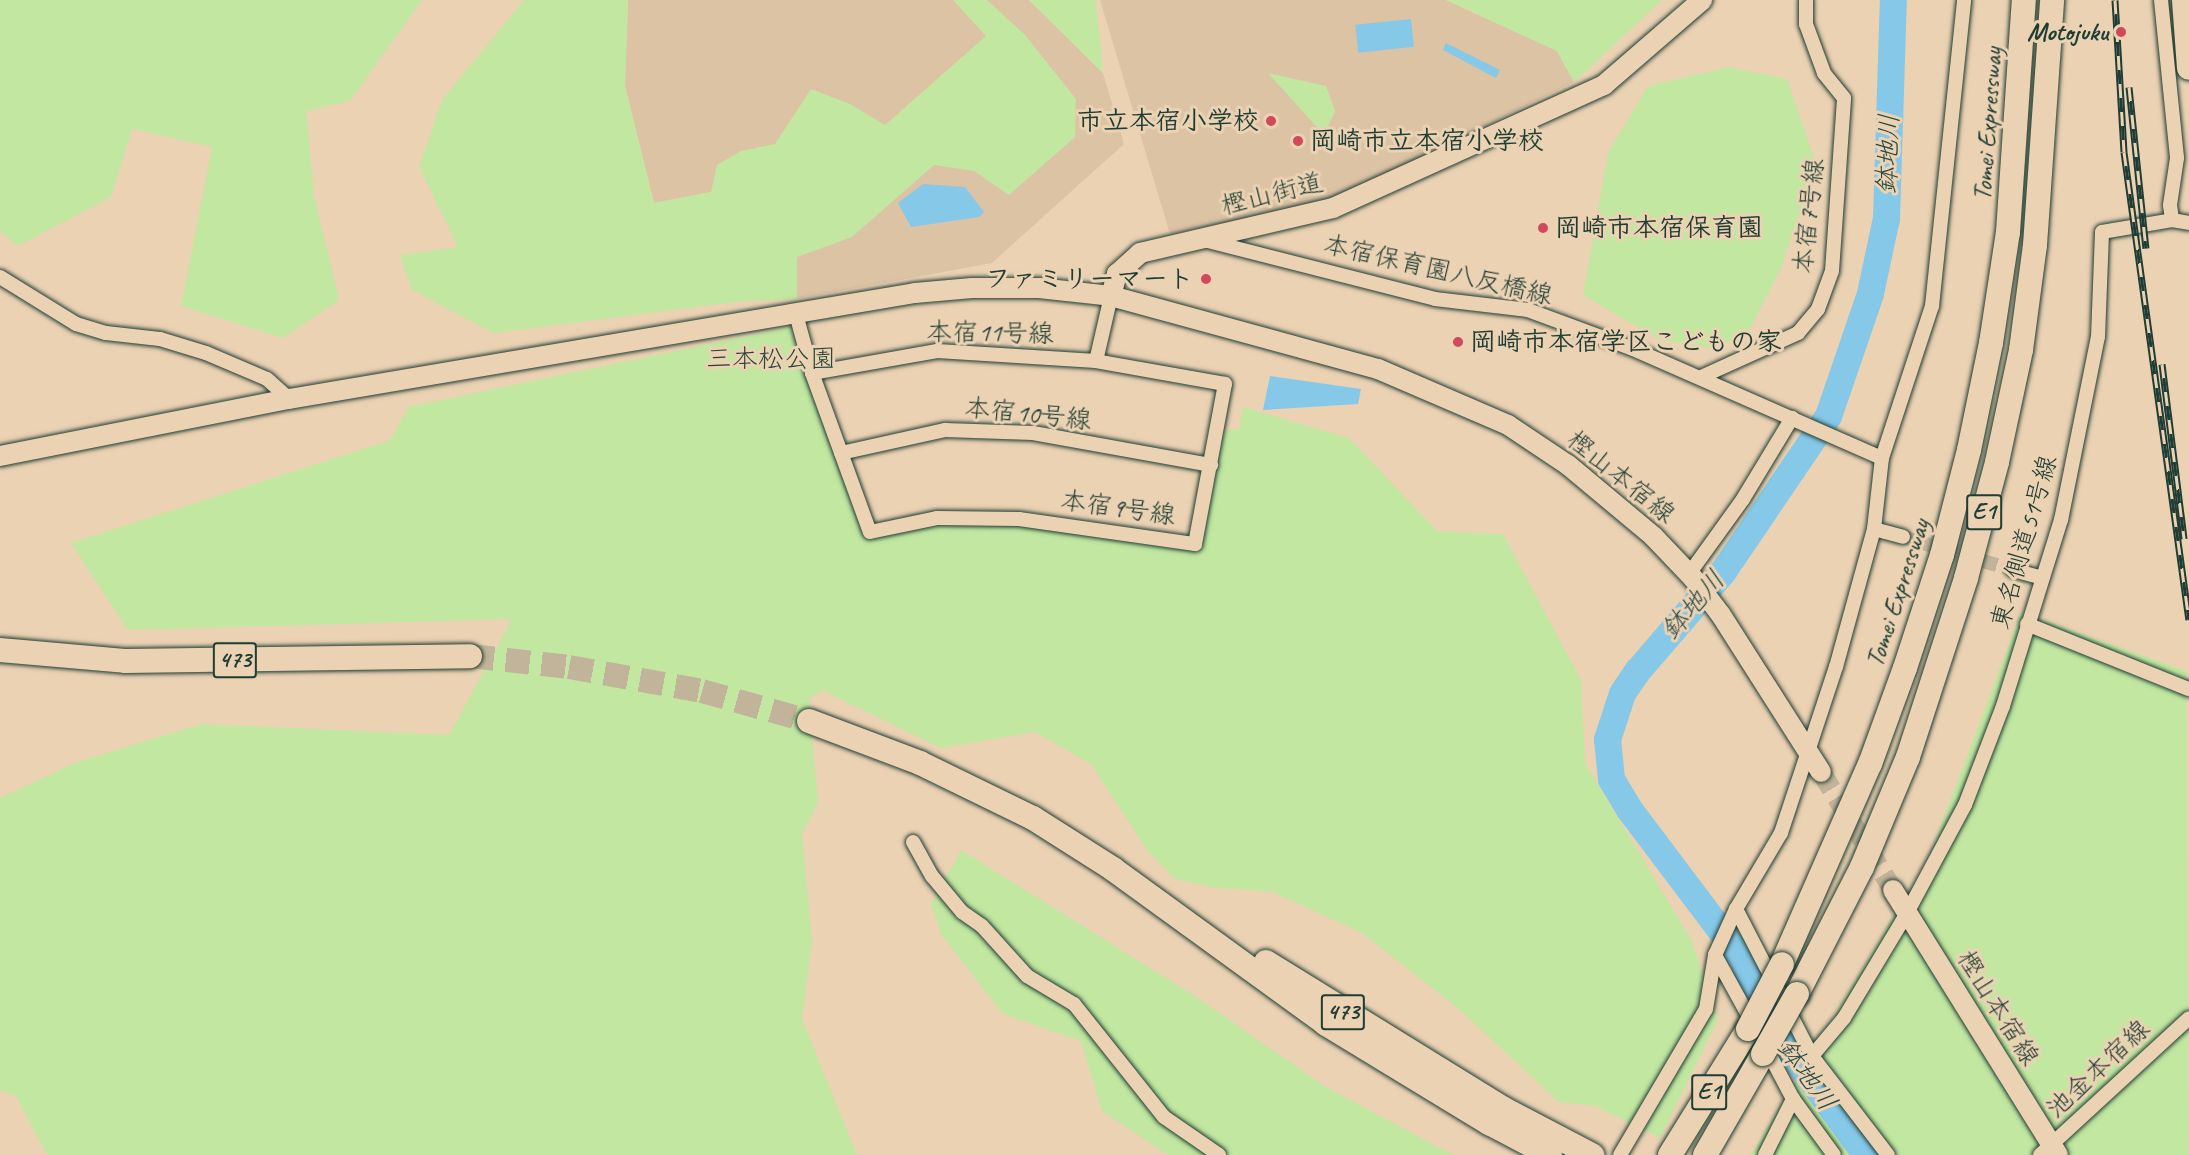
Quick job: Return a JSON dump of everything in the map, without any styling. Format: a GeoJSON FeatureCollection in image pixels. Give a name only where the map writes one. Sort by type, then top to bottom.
{"type":"FeatureCollection","features":[{"type":"Feature","properties":{"kind":"highway","name":"Tomei Expressway"},"geometry":{"type":"LineString","coordinates":[[1670,1155],[1748,1029],[1782,964],[1870,765],[1942,555],[1969,450],[2008,232],[2024,0]]}},
{"type":"Feature","properties":{"kind":"highway","name":"E1"},"geometry":{"type":"LineString","coordinates":[[1705,1155],[1797,994],[1862,867],[1908,757],[1966,578],[1997,462],[2021,350],[2035,245],[2052,0]]}},
{"type":"Feature","properties":{"kind":"highway"},"geometry":{"type":"LineString","coordinates":[[2184,0],[2189,68]]}},
{"type":"Feature","properties":{"kind":"highway","name":"473"},"geometry":{"type":"LineString","coordinates":[[0,650],[124,661],[470,656]]}},
{"type":"Feature","properties":{"kind":"highway","name":"473"},"geometry":{"type":"LineString","coordinates":[[809,722],[920,763],[1033,818],[1113,869],[1196,915],[1333,1006],[1502,1108],[1585,1152]]}},
{"type":"Feature","properties":{"kind":"highway","name":"473"},"geometry":{"type":"LineString","coordinates":[[1113,869],[1326,1024],[1489,1124],[1550,1155]]}},
{"type":"Feature","properties":{"kind":"street","name":"樫山街道"},"geometry":{"type":"LineString","coordinates":[[1111,296],[1117,274],[1140,253],[1333,208],[1604,85],[1702,0]]}},
{"type":"Feature","properties":{"kind":"street","name":"本宿7号線"},"geometry":{"type":"LineString","coordinates":[[1701,377],[1798,333],[1818,309],[1832,271],[1844,98],[1824,73],[1806,24],[1806,0]]}},
{"type":"Feature","properties":{"kind":"street"},"geometry":{"type":"LineString","coordinates":[[1620,1155],[1706,1009],[1715,955],[1736,909],[1780,833],[1809,753],[1874,529],[1882,458],[1932,306],[1964,0]]}},
{"type":"Feature","properties":{"kind":"street"},"geometry":{"type":"LineString","coordinates":[[2161,0],[2177,158],[2170,205],[2172,220],[2189,223]]}},
{"type":"Feature","properties":{"kind":"street","name":"東名側道51号線"},"geometry":{"type":"LineString","coordinates":[[1812,1056],[1844,1018],[1882,959],[1965,805],[2003,706],[2061,520],[2098,337],[2102,232],[2172,220]]}},
{"type":"Feature","properties":{"kind":"street","name":"本宿保育園八反橋線"},"geometry":{"type":"LineString","coordinates":[[1202,240],[1436,299],[1528,310],[1701,377],[1882,458]]}},
{"type":"Feature","properties":{"kind":"street"},"geometry":{"type":"LineString","coordinates":[[0,277],[56,314],[106,333],[160,339],[206,353],[267,379],[289,399]]}},
{"type":"Feature","properties":{"kind":"street","name":"樫山本宿線"},"geometry":{"type":"LineString","coordinates":[[0,456],[289,399],[915,293],[972,288],[1039,288],[1111,296],[1378,369],[1508,425],[1615,501],[1691,576],[1721,615],[1809,753]]}},
{"type":"Feature","properties":{"kind":"street"},"geometry":{"type":"LineString","coordinates":[[1096,361],[1111,296]]}},
{"type":"Feature","properties":{"kind":"street"},"geometry":{"type":"LineString","coordinates":[[796,314],[812,373]]}},
{"type":"Feature","properties":{"kind":"street","name":"本宿11号線"},"geometry":{"type":"LineString","coordinates":[[812,373],[937,351],[1096,361]]}},
{"type":"Feature","properties":{"kind":"street","name":"本宿9号線"},"geometry":{"type":"LineString","coordinates":[[812,373],[870,532],[937,518],[1019,519],[1195,544],[1225,384],[1096,361]]}},
{"type":"Feature","properties":{"kind":"street"},"geometry":{"type":"LineString","coordinates":[[1691,576],[1743,499],[1792,418]]}},
{"type":"Feature","properties":{"kind":"street","name":"本宿10号線"},"geometry":{"type":"LineString","coordinates":[[841,453],[956,430],[1033,433],[1211,465]]}},
{"type":"Feature","properties":{"kind":"street"},"geometry":{"type":"LineString","coordinates":[[1874,529],[1903,537]]}},
{"type":"Feature","properties":{"kind":"street"},"geometry":{"type":"LineString","coordinates":[[2013,570],[2042,578]]}},
{"type":"Feature","properties":{"kind":"street"},"geometry":{"type":"LineString","coordinates":[[2027,624],[2189,689]]}},
{"type":"Feature","properties":{"kind":"street"},"geometry":{"type":"LineString","coordinates":[[1809,753],[1821,772]]}},
{"type":"Feature","properties":{"kind":"street"},"geometry":{"type":"LineString","coordinates":[[913,842],[932,876],[962,912],[982,926],[1027,976],[1074,1004],[1164,1117],[1219,1155]]}},
{"type":"Feature","properties":{"kind":"street","name":"樫山本宿線"},"geometry":{"type":"LineString","coordinates":[[1893,890],[2050,1152]]}},
{"type":"Feature","properties":{"kind":"street"},"geometry":{"type":"LineString","coordinates":[[1736,909],[1812,1056],[1888,1155]]}},
{"type":"Feature","properties":{"kind":"street"},"geometry":{"type":"LineString","coordinates":[[1715,955],[1793,1099],[1834,1155]]}},
{"type":"Feature","properties":{"kind":"street","name":"池金本宿線"},"geometry":{"type":"LineString","coordinates":[[2050,1152],[2189,1018]]}},
{"type":"Feature","properties":{"kind":"street"},"geometry":{"type":"LineString","coordinates":[[1765,1155],[1793,1099]]}},
{"type":"Feature","properties":{"kind":"shaded area"},"geometry":{"type":"Polygon","coordinates":[[[628,0],[1029,0],[1103,73],[1124,144],[992,263],[797,299],[711,192],[654,203],[625,86],[628,0]]]}},
{"type":"Feature","properties":{"kind":"shaded area","name":"岡崎市立本宿小学校"},"geometry":{"type":"Polygon","coordinates":[[[1100,0],[1446,0],[1557,51],[1574,82],[1336,199],[1170,234],[1100,0]]]}},
{"type":"Feature","properties":{"kind":"green space"},"geometry":{"type":"Polygon","coordinates":[[[0,0],[422,0],[350,101],[306,111],[314,195],[339,300],[283,338],[181,306],[212,147],[132,129],[111,197],[18,246],[0,231],[0,0]]]}},
{"type":"Feature","properties":{"kind":"green space"},"geometry":{"type":"Polygon","coordinates":[[[524,0],[628,0],[625,86],[654,203],[711,192],[717,165],[741,151],[775,144],[811,89],[850,104],[885,125],[986,36],[953,0],[987,0],[1025,35],[1076,99],[1075,137],[1009,195],[974,171],[934,165],[852,237],[797,257],[797,299],[743,301],[494,333],[412,290],[400,255],[458,247],[419,167],[442,100],[524,0]]]}},
{"type":"Feature","properties":{"kind":"green space"},"geometry":{"type":"Polygon","coordinates":[[[1029,0],[1096,0],[1103,73],[1029,0]]]}},
{"type":"Feature","properties":{"kind":"green space"},"geometry":{"type":"Polygon","coordinates":[[[1446,0],[1662,0],[1574,82],[1557,51],[1446,0]]]}},
{"type":"Feature","properties":{"kind":"green space"},"geometry":{"type":"Polygon","coordinates":[[[1729,67],[1787,79],[1816,164],[1781,268],[1749,331],[1716,349],[1660,340],[1583,295],[1608,153],[1648,86],[1729,67]]]}},
{"type":"Feature","properties":{"kind":"green space"},"geometry":{"type":"Polygon","coordinates":[[[1268,73],[1326,86],[1335,111],[1324,135],[1268,73]]]}},
{"type":"Feature","properties":{"kind":"green space","name":"三本松公園"},"geometry":{"type":"Polygon","coordinates":[[[791,327],[810,390],[867,536],[936,524],[1019,524],[1198,550],[1222,431],[1239,429],[1243,407],[1349,438],[1437,531],[1503,534],[1581,680],[1585,763],[1692,941],[1718,1019],[1660,1138],[1595,1106],[1559,1102],[1459,1009],[1362,933],[1273,892],[1212,887],[1175,879],[1147,850],[1091,764],[1035,732],[941,748],[822,690],[809,699],[818,803],[802,834],[812,942],[802,1019],[857,1155],[47,1155],[16,1096],[0,1090],[0,798],[77,762],[201,724],[449,735],[512,619],[128,630],[71,543],[391,440],[408,407],[791,327]]]}},
{"type":"Feature","properties":{"kind":"green space"},"geometry":{"type":"Polygon","coordinates":[[[2021,612],[2186,671],[2189,1155],[1751,1155],[1929,857],[2021,612]]]}},
{"type":"Feature","properties":{"kind":"green space"},"geometry":{"type":"Polygon","coordinates":[[[961,850],[1195,996],[1326,1087],[1453,1155],[1168,1155],[1102,1111],[1081,1041],[1003,1014],[941,934],[931,904],[961,850]]]}},
{"type":"Feature","properties":{"kind":"water"},"geometry":{"type":"Polygon","coordinates":[[[1411,19],[1414,47],[1358,53],[1355,25],[1411,19]]]}},
{"type":"Feature","properties":{"kind":"water"},"geometry":{"type":"Polygon","coordinates":[[[1446,43],[1500,70],[1496,78],[1443,50],[1446,43]]]}},
{"type":"Feature","properties":{"kind":"water"},"geometry":{"type":"Polygon","coordinates":[[[923,184],[965,187],[984,212],[979,217],[911,227],[898,203],[923,184]]]}},
{"type":"Feature","properties":{"kind":"water"},"geometry":{"type":"Polygon","coordinates":[[[1270,376],[1361,389],[1358,404],[1263,410],[1270,376]]]}},
{"type":"Feature","properties":{"kind":"waterway","name":"鉢地川"},"geometry":{"type":"LineString","coordinates":[[1866,1155],[1765,1017],[1742,959],[1629,809],[1611,779],[1607,739],[1622,693],[1637,671],[1723,571],[1828,416],[1870,293],[1886,218],[1893,0]]}},
{"type":"Feature","properties":{"kind":"tunnel"},"geometry":{"type":"LineString","coordinates":[[1903,537],[2013,570]]}},
{"type":"Feature","properties":{"kind":"tunnel"},"geometry":{"type":"LineString","coordinates":[[470,656],[569,667],[702,691],[809,721]]}},
{"type":"Feature","properties":{"kind":"tunnel"},"geometry":{"type":"LineString","coordinates":[[1821,772],[1893,890]]}},
{"type":"Feature","properties":{"kind":"railway"},"geometry":{"type":"LineString","coordinates":[[2115,0],[2124,152],[2189,620]]}},
{"type":"Feature","properties":{"kind":"railway"},"geometry":{"type":"LineString","coordinates":[[2129,87],[2146,248]]}},
{"type":"Feature","properties":{"kind":"railway"},"geometry":{"type":"LineString","coordinates":[[2162,364],[2184,539]]}},
{"type":"Feature","properties":{"kind":"place","name":"Motojuku"},"geometry":{"type":"Point","coordinates":[2121,32]}},
{"type":"Feature","properties":{"kind":"place","name":"市立本宿小学校"},"geometry":{"type":"Point","coordinates":[1271,121]}},
{"type":"Feature","properties":{"kind":"place","name":"岡崎市立本宿小学校"},"geometry":{"type":"Point","coordinates":[1298,141]}},
{"type":"Feature","properties":{"kind":"place","name":"岡崎市本宿保育園"},"geometry":{"type":"Point","coordinates":[1543,228]}},
{"type":"Feature","properties":{"kind":"place","name":"ファミリーマート"},"geometry":{"type":"Point","coordinates":[1206,279]}},
{"type":"Feature","properties":{"kind":"place","name":"岡崎市本宿学区こどもの家"},"geometry":{"type":"Point","coordinates":[1458,342]}}]}
